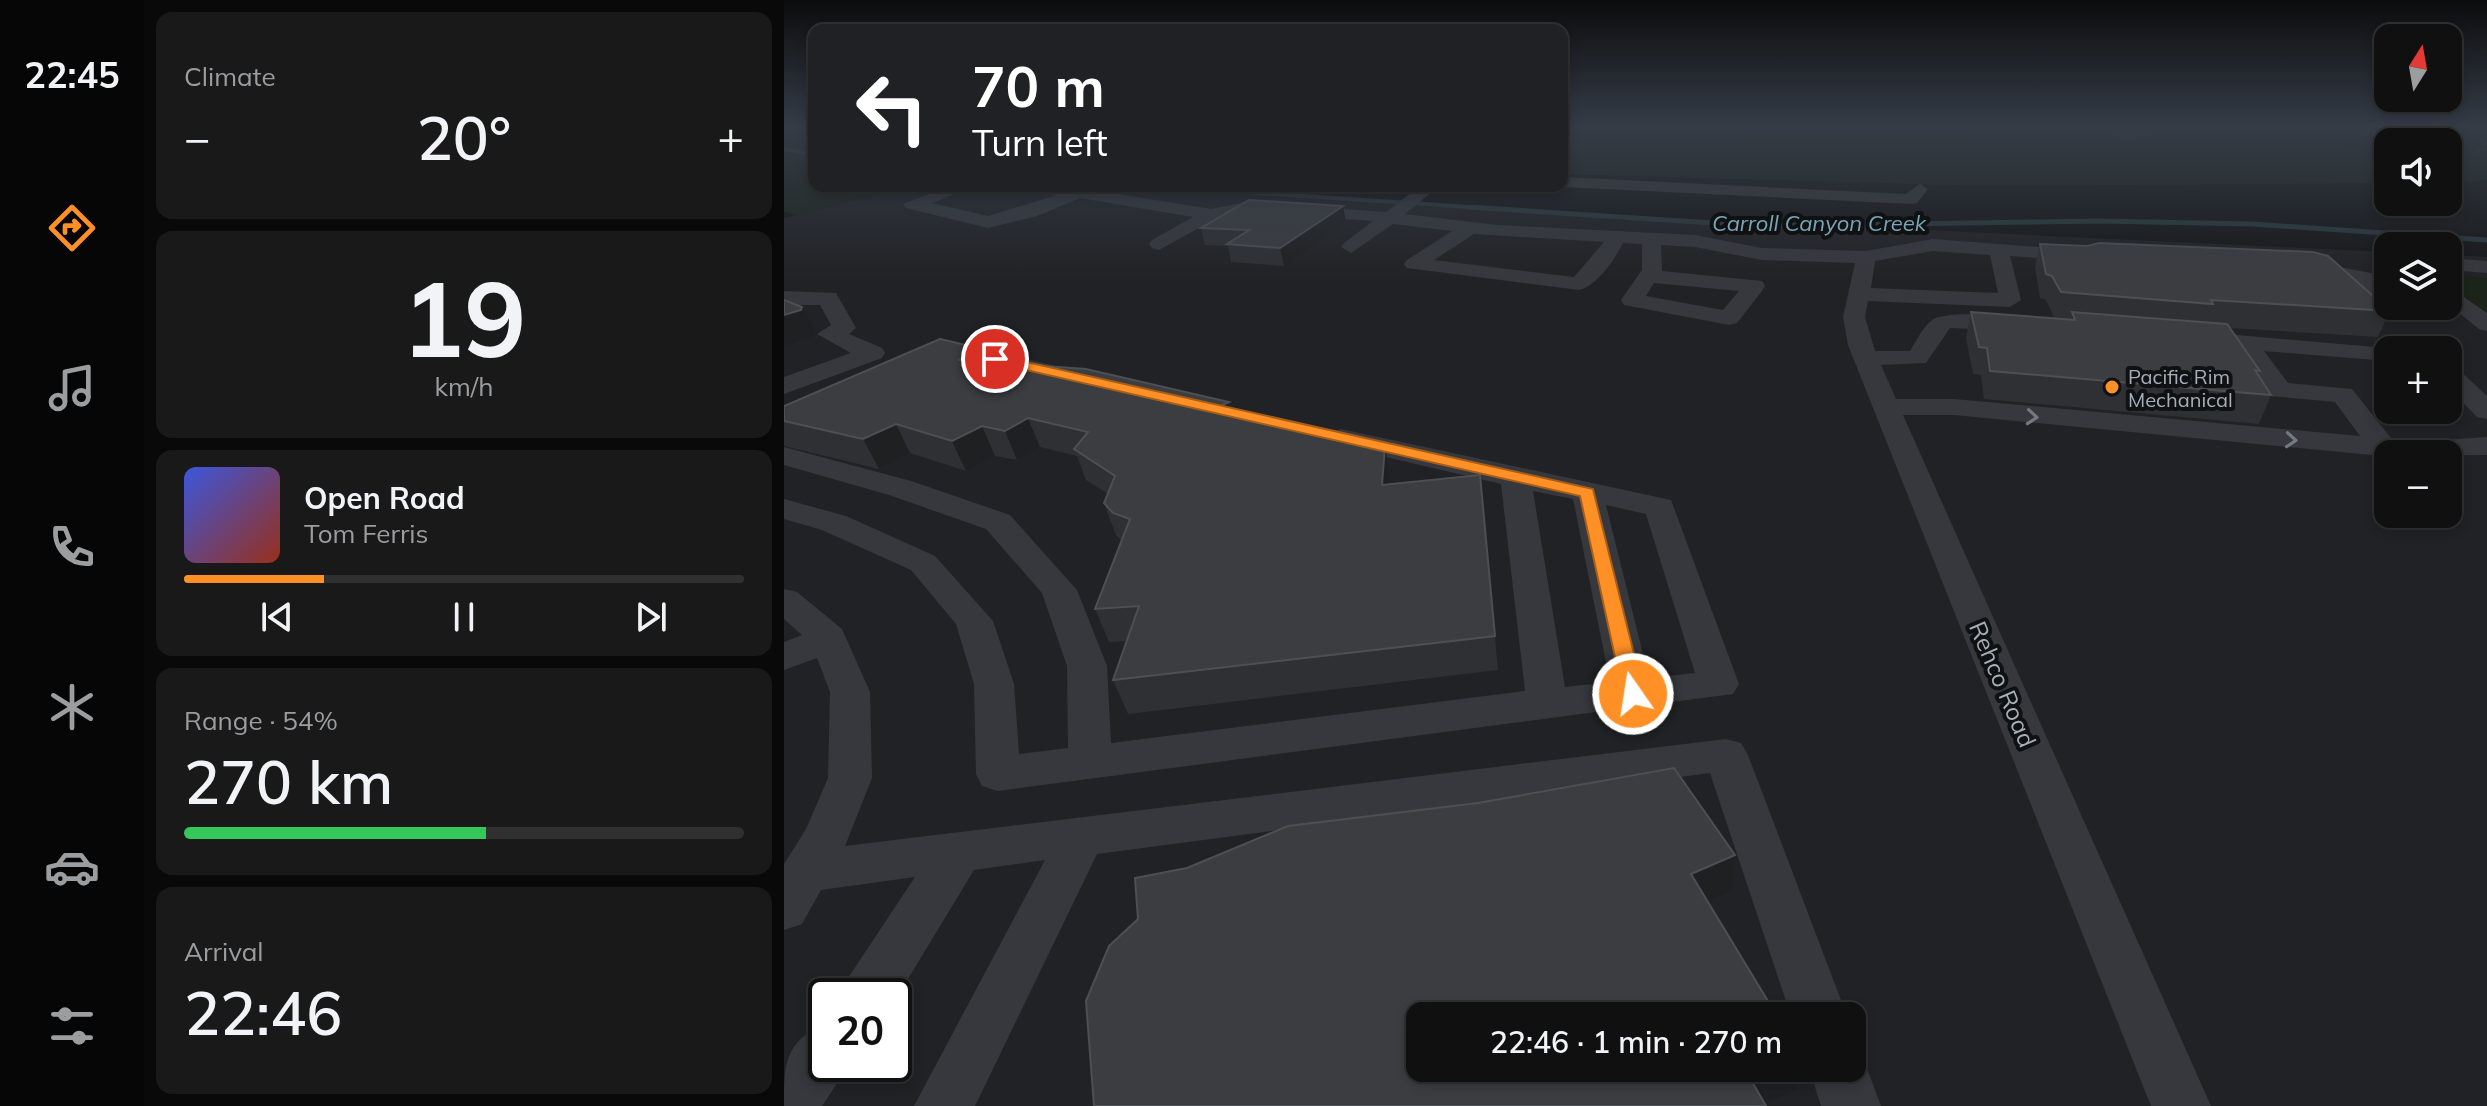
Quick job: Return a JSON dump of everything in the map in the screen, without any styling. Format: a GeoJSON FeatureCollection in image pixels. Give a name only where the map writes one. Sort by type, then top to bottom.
{"type":"FeatureCollection","features":[{"type":"Feature","properties":{"kind":"street"},"geometry":{"type":"LineString","coordinates":[[1568,182],[1911,199],[1920,189]]}},
{"type":"Feature","properties":{"kind":"street"},"geometry":{"type":"LineString","coordinates":[[949,192],[912,204],[988,222],[1031,212],[1078,193]]}},
{"type":"Feature","properties":{"kind":"street"},"geometry":{"type":"LineString","coordinates":[[1068,192],[1211,214]]}},
{"type":"Feature","properties":{"kind":"street"},"geometry":{"type":"LineString","coordinates":[[1351,247],[1424,192]]}},
{"type":"Feature","properties":{"kind":"street"},"geometry":{"type":"LineString","coordinates":[[1159,244],[1211,214],[1247,207],[1401,209],[1470,228],[1612,246],[1651,258],[1754,286],[1729,318],[1632,300],[1651,258],[1695,241],[1862,276],[1926,296],[2010,300],[2000,257]]}},
{"type":"Feature","properties":{"kind":"street"},"geometry":{"type":"LineString","coordinates":[[1470,228],[1414,264],[1579,284],[1612,246]]}},
{"type":"Feature","properties":{"kind":"street"},"geometry":{"type":"LineString","coordinates":[[1862,276],[1933,245],[2000,257],[2101,256]]}},
{"type":"Feature","properties":{"kind":"street"},"geometry":{"type":"LineString","coordinates":[[1926,296],[1925,284],[1949,269],[2000,257]]}},
{"type":"Feature","properties":{"kind":"street"},"geometry":{"type":"LineString","coordinates":[[2287,265],[2364,277],[2374,286]]}},
{"type":"Feature","properties":{"kind":"street"},"geometry":{"type":"LineString","coordinates":[[2462,265],[2487,267]]}},
{"type":"Feature","properties":{"kind":"street","name":"Rehco Road"},"geometry":{"type":"LineString","coordinates":[[1862,276],[1854,317],[1865,358],[2181,1106]]}},
{"type":"Feature","properties":{"kind":"street"},"geometry":{"type":"LineString","coordinates":[[784,298],[828,298],[844,328],[829,334],[873,353],[784,386]]}},
{"type":"Feature","properties":{"kind":"street"},"geometry":{"type":"LineString","coordinates":[[2462,304],[2487,324]]}},
{"type":"Feature","properties":{"kind":"street"},"geometry":{"type":"LineString","coordinates":[[1917,358],[1939,325],[1946,321],[2042,326]]}},
{"type":"Feature","properties":{"kind":"street"},"geometry":{"type":"LineString","coordinates":[[2167,336],[2374,353]]}},
{"type":"Feature","properties":{"kind":"street"},"geometry":{"type":"LineString","coordinates":[[2245,343],[2280,390],[2343,395],[2378,440]]}},
{"type":"Feature","properties":{"kind":"street"},"geometry":{"type":"LineString","coordinates":[[784,419],[925,356],[965,352],[1103,384]]}},
{"type":"Feature","properties":{"kind":"street"},"geometry":{"type":"LineString","coordinates":[[1865,358],[1917,358],[1947,391],[1954,407]]}},
{"type":"Feature","properties":{"kind":"street"},"geometry":{"type":"LineString","coordinates":[[2462,387],[2487,411]]}},
{"type":"Feature","properties":{"kind":"street"},"geometry":{"type":"LineString","coordinates":[[1886,407],[1954,407],[2145,428],[2374,446]]}},
{"type":"Feature","properties":{"kind":"street"},"geometry":{"type":"LineString","coordinates":[[784,509],[834,523],[923,563],[974,621],[994,684],[998,774],[1547,703],[1719,684],[1660,507],[1302,429]]}},
{"type":"Feature","properties":{"kind":"street"},"geometry":{"type":"LineString","coordinates":[[2462,448],[2487,446]]}},
{"type":"Feature","properties":{"kind":"street"},"geometry":{"type":"LineString","coordinates":[[784,456],[900,488],[998,522],[1059,590],[1087,666],[1090,763]]}},
{"type":"Feature","properties":{"kind":"street"},"geometry":{"type":"LineString","coordinates":[[1516,478],[1547,703]]}},
{"type":"Feature","properties":{"kind":"street"},"geometry":{"type":"LineString","coordinates":[[1587,493],[1633,694]]}},
{"type":"Feature","properties":{"kind":"street"},"geometry":{"type":"LineString","coordinates":[[784,600],[829,638],[850,692],[850,778],[826,837],[795,890]]}},
{"type":"Feature","properties":{"kind":"street"},"geometry":{"type":"LineString","coordinates":[[784,657],[829,638]]}},
{"type":"Feature","properties":{"kind":"street"},"geometry":{"type":"LineString","coordinates":[[795,890],[959,852],[1726,755],[1814,1002]]}},
{"type":"Feature","properties":{"kind":"street"},"geometry":{"type":"LineString","coordinates":[[944,1106],[1082,836]]}},
{"type":"Feature","properties":{"kind":"street"},"geometry":{"type":"LineString","coordinates":[[878,978],[959,852]]}},
{"type":"Feature","properties":{"kind":"street"},"geometry":{"type":"LineString","coordinates":[[786,1106],[808,1076]]}},
{"type":"Feature","properties":{"kind":"street"},"geometry":{"type":"LineString","coordinates":[[1843,1082],[1851,1106]]}},
{"type":"Feature","properties":{"kind":"shaded area"},"geometry":{"type":"Polygon","coordinates":[[[784,178],[808,178],[808,192],[883,192],[797,215],[784,212],[784,178]]]}},
{"type":"Feature","properties":{"kind":"shaded area"},"geometry":{"type":"Polygon","coordinates":[[[1690,178],[2374,178],[2374,183],[1987,186],[1690,178]]]}},
{"type":"Feature","properties":{"kind":"shaded area"},"geometry":{"type":"Polygon","coordinates":[[[2462,178],[2487,178],[2462,182],[2462,178]]]}},
{"type":"Feature","properties":{"kind":"shaded area"},"geometry":{"type":"Polygon","coordinates":[[[885,192],[1269,192],[1501,210],[2374,251],[2374,320],[2462,320],[2462,256],[2487,257],[2487,1106],[784,1106],[784,218],[885,192]]]}},
{"type":"Feature","properties":{"kind":"shaded area"},"geometry":{"type":"Polygon","coordinates":[[[2462,276],[2487,278],[2487,318],[2462,298],[2462,276]]]}},
{"type":"Feature","properties":{"kind":"building"},"geometry":{"type":"Polygon","coordinates":[[[1249,200],[1343,206],[1280,248],[1227,244],[1249,230],[1201,228],[1249,200]]]}},
{"type":"Feature","properties":{"kind":"building"},"geometry":{"type":"Polygon","coordinates":[[[2099,243],[2313,252],[2328,256],[2374,297],[2374,310],[2211,300],[2213,304],[2061,292],[2052,276],[2046,274],[2040,244],[2087,246],[2099,243]]]}},
{"type":"Feature","properties":{"kind":"building"},"geometry":{"type":"Polygon","coordinates":[[[784,300],[802,307],[801,310],[784,315],[784,300]]]}},
{"type":"Feature","properties":{"kind":"building"},"geometry":{"type":"Polygon","coordinates":[[[1971,312],[2075,320],[2072,312],[2227,324],[2260,371],[2255,370],[2271,395],[1990,371],[1987,348],[1979,347],[1971,312]]]}},
{"type":"Feature","properties":{"kind":"building"},"geometry":{"type":"Polygon","coordinates":[[[940,339],[983,349],[958,360],[1086,369],[1229,402],[1216,408],[1385,446],[1382,485],[1480,475],[1495,636],[1113,680],[1139,606],[1095,609],[1130,519],[1113,513],[1104,503],[1115,476],[1074,449],[1088,432],[1028,418],[1005,431],[982,426],[952,441],[896,424],[863,439],[784,421],[784,406],[940,339]]]}},
{"type":"Feature","properties":{"kind":"building"},"geometry":{"type":"Polygon","coordinates":[[[1674,768],[1735,855],[1691,874],[1769,1002],[1406,1002],[1406,1082],[1752,1082],[1766,1106],[1094,1106],[1086,1001],[1109,946],[1138,919],[1135,878],[1187,868],[1288,826],[1478,803],[1674,768]]]}},
{"type":"Feature","properties":{"kind":"waterway","name":"Carroll Canyon Creek"},"geometry":{"type":"LineString","coordinates":[[1242,192],[1499,209]]}},
{"type":"Feature","properties":{"kind":"waterway","name":"Carroll Canyon Creek"},"geometry":{"type":"LineString","coordinates":[[1468,207],[1759,226],[2100,221],[2252,224],[2487,240]]}},
{"type":"Feature","properties":{"kind":"place","name":"Pacific Rim Mechanical"},"geometry":{"type":"Point","coordinates":[2112,387]}},
{"type":"Feature","properties":{"kind":"route"},"geometry":{"type":"LineString","coordinates":[[995,359],[1587,493],[1633,694]]}}]}
